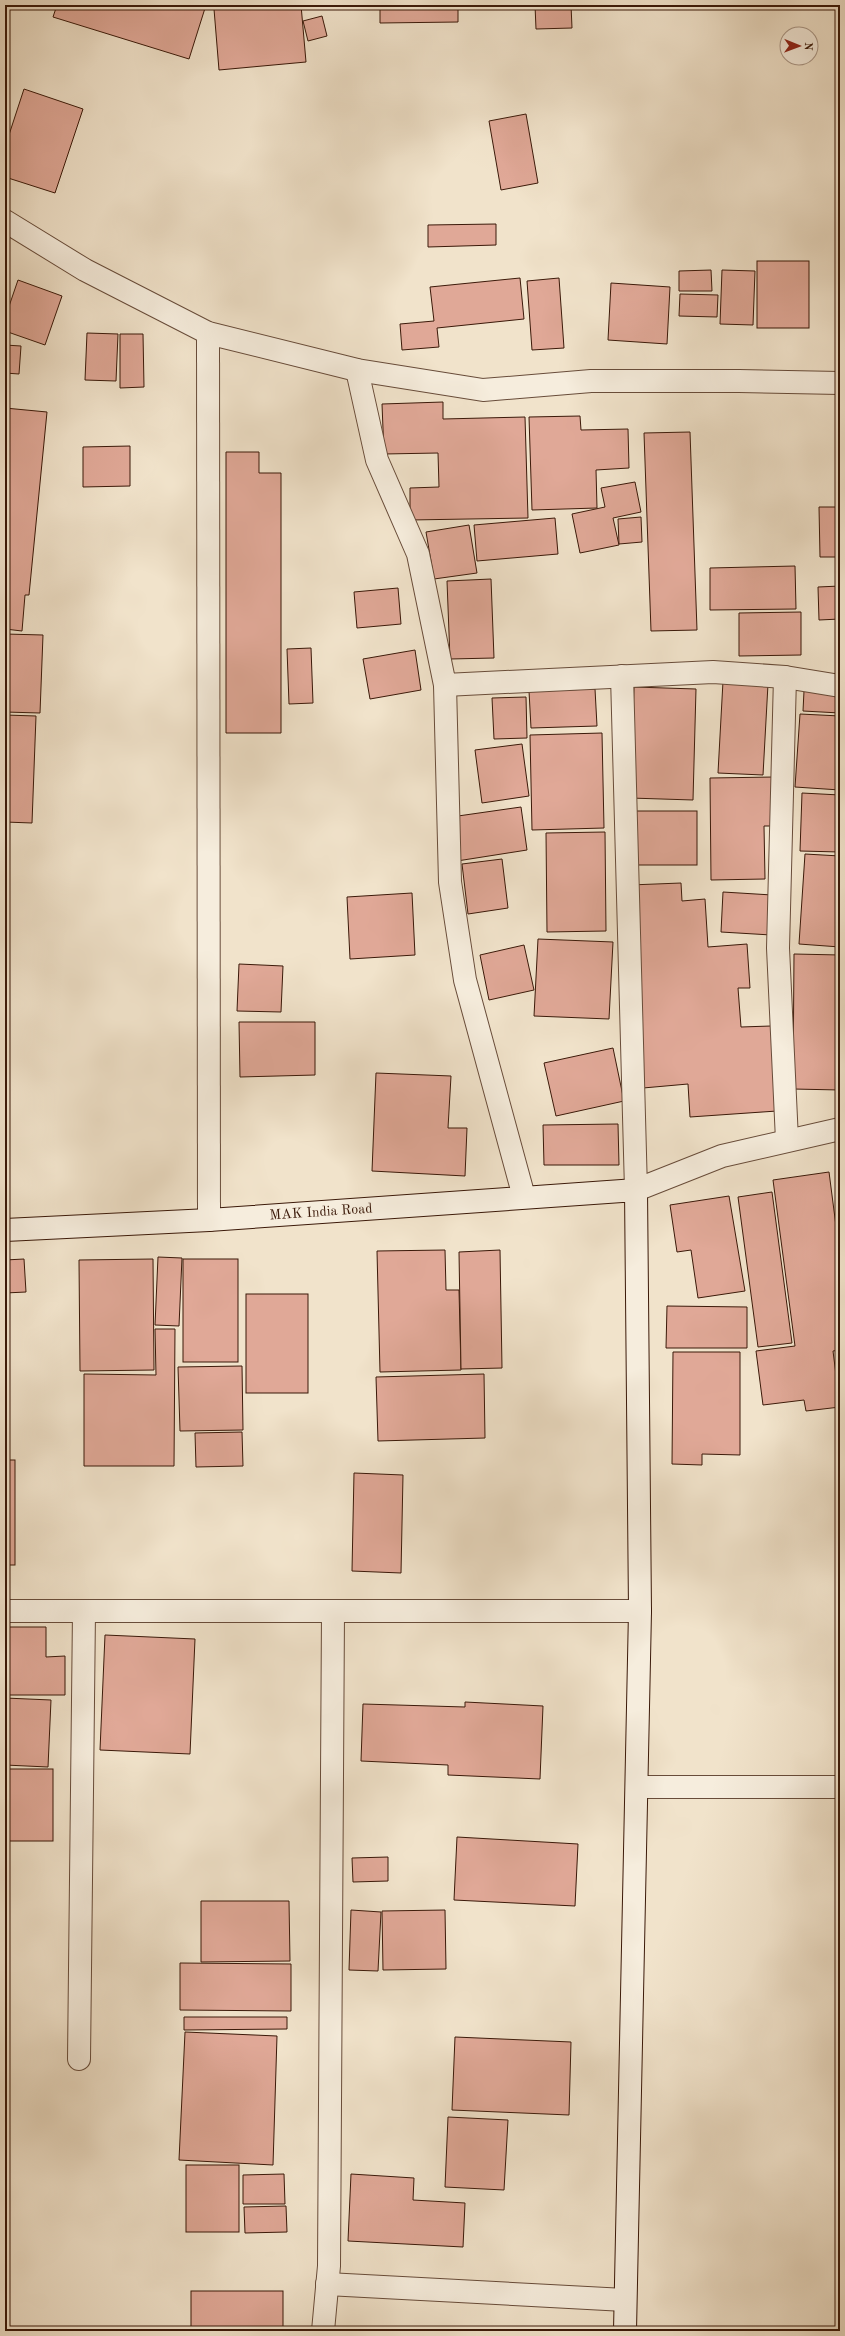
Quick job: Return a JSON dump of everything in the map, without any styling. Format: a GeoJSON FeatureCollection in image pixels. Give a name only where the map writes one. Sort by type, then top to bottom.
{"type":"FeatureCollection","features":[{"type":"Feature","properties":{"kind":"street"},"geometry":{"type":"LineString","coordinates":[[5,220],[85,270],[208,333],[357,370],[484,390],[591,381],[840,383]]}},
{"type":"Feature","properties":{"kind":"street"},"geometry":{"type":"LineString","coordinates":[[208,333],[209,1220]]}},
{"type":"Feature","properties":{"kind":"street"},"geometry":{"type":"LineString","coordinates":[[357,370],[377,460],[418,554],[445,685],[450,882],[464,980],[524,1197]]}},
{"type":"Feature","properties":{"kind":"street"},"geometry":{"type":"LineString","coordinates":[[445,685],[713,672],[785,678],[840,686]]}},
{"type":"Feature","properties":{"kind":"street"},"geometry":{"type":"LineString","coordinates":[[622,676],[636,1190],[640,1611],[624,2331]]}},
{"type":"Feature","properties":{"kind":"street"},"geometry":{"type":"LineString","coordinates":[[785,678],[778,948],[787,1140]]}},
{"type":"Feature","properties":{"kind":"street","name":"MAK India Road"},"geometry":{"type":"LineString","coordinates":[[5,1230],[209,1220],[636,1190],[722,1156],[840,1129]]}},
{"type":"Feature","properties":{"kind":"street"},"geometry":{"type":"LineString","coordinates":[[5,1611],[640,1611]]}},
{"type":"Feature","properties":{"kind":"street"},"geometry":{"type":"LineString","coordinates":[[79,2059],[84,1611]]}},
{"type":"Feature","properties":{"kind":"street"},"geometry":{"type":"LineString","coordinates":[[323,2331],[327,2284],[333,1612]]}},
{"type":"Feature","properties":{"kind":"street"},"geometry":{"type":"LineString","coordinates":[[637,1787],[840,1787]]}},
{"type":"Feature","properties":{"kind":"street"},"geometry":{"type":"LineString","coordinates":[[327,2284],[625,2300]]}},
{"type":"Feature","properties":{"kind":"building"},"geometry":{"type":"Polygon","coordinates":[[[57,5],[206,5],[189,59],[53,17],[57,5]]]}},
{"type":"Feature","properties":{"kind":"building"},"geometry":{"type":"Polygon","coordinates":[[[257,5],[301,5],[306,62],[219,70],[214,9],[257,5]]]}},
{"type":"Feature","properties":{"kind":"building"},"geometry":{"type":"Polygon","coordinates":[[[380,5],[458,5],[458,22],[380,23],[380,5]]]}},
{"type":"Feature","properties":{"kind":"building"},"geometry":{"type":"Polygon","coordinates":[[[535,5],[571,5],[572,28],[536,29],[535,5]]]}},
{"type":"Feature","properties":{"kind":"building"},"geometry":{"type":"Polygon","coordinates":[[[322,16],[327,36],[308,41],[303,21],[322,16]]]}},
{"type":"Feature","properties":{"kind":"building"},"geometry":{"type":"Polygon","coordinates":[[[24,89],[83,109],[55,193],[5,177],[5,147],[24,89]]]}},
{"type":"Feature","properties":{"kind":"building"},"geometry":{"type":"Polygon","coordinates":[[[526,114],[538,183],[501,190],[489,121],[526,114]]]}},
{"type":"Feature","properties":{"kind":"building"},"geometry":{"type":"Polygon","coordinates":[[[496,224],[496,245],[428,247],[428,225],[496,224]]]}},
{"type":"Feature","properties":{"kind":"building"},"geometry":{"type":"Polygon","coordinates":[[[757,261],[809,261],[809,328],[757,328],[757,261]]]}},
{"type":"Feature","properties":{"kind":"building"},"geometry":{"type":"Polygon","coordinates":[[[711,270],[712,291],[679,291],[679,271],[711,270]]]}},
{"type":"Feature","properties":{"kind":"building"},"geometry":{"type":"Polygon","coordinates":[[[722,270],[755,271],[753,325],[720,324],[722,270]]]}},
{"type":"Feature","properties":{"kind":"building"},"geometry":{"type":"Polygon","coordinates":[[[520,278],[524,319],[437,328],[439,347],[402,350],[400,324],[434,321],[430,287],[520,278]]]}},
{"type":"Feature","properties":{"kind":"building"},"geometry":{"type":"Polygon","coordinates":[[[559,278],[564,348],[532,350],[527,281],[559,278]]]}},
{"type":"Feature","properties":{"kind":"building"},"geometry":{"type":"Polygon","coordinates":[[[18,280],[62,296],[45,345],[5,331],[5,318],[18,280]]]}},
{"type":"Feature","properties":{"kind":"building"},"geometry":{"type":"Polygon","coordinates":[[[611,283],[670,287],[667,344],[608,340],[611,283]]]}},
{"type":"Feature","properties":{"kind":"building"},"geometry":{"type":"Polygon","coordinates":[[[680,294],[718,295],[717,317],[679,316],[680,294]]]}},
{"type":"Feature","properties":{"kind":"building"},"geometry":{"type":"Polygon","coordinates":[[[87,333],[118,334],[116,381],[85,380],[87,333]]]}},
{"type":"Feature","properties":{"kind":"building"},"geometry":{"type":"Polygon","coordinates":[[[120,334],[143,334],[144,387],[120,388],[120,334]]]}},
{"type":"Feature","properties":{"kind":"building"},"geometry":{"type":"Polygon","coordinates":[[[5,345],[21,346],[19,374],[5,373],[5,345]]]}},
{"type":"Feature","properties":{"kind":"building"},"geometry":{"type":"Polygon","coordinates":[[[443,402],[443,419],[525,417],[528,518],[410,520],[410,488],[439,487],[438,453],[384,454],[382,404],[443,402]]]}},
{"type":"Feature","properties":{"kind":"building"},"geometry":{"type":"Polygon","coordinates":[[[5,408],[47,412],[29,595],[25,595],[22,631],[5,629],[5,408]]]}},
{"type":"Feature","properties":{"kind":"building"},"geometry":{"type":"Polygon","coordinates":[[[580,416],[581,430],[628,429],[629,468],[596,470],[597,508],[532,510],[529,417],[580,416]]]}},
{"type":"Feature","properties":{"kind":"building"},"geometry":{"type":"Polygon","coordinates":[[[690,432],[697,630],[651,631],[644,433],[690,432]]]}},
{"type":"Feature","properties":{"kind":"building"},"geometry":{"type":"Polygon","coordinates":[[[130,446],[130,486],[83,487],[83,447],[130,446]]]}},
{"type":"Feature","properties":{"kind":"building"},"geometry":{"type":"Polygon","coordinates":[[[226,452],[259,452],[259,473],[281,473],[281,733],[226,733],[226,452]]]}},
{"type":"Feature","properties":{"kind":"building"},"geometry":{"type":"Polygon","coordinates":[[[635,482],[641,512],[613,518],[619,545],[580,553],[572,514],[605,507],[601,488],[635,482]]]}},
{"type":"Feature","properties":{"kind":"building"},"geometry":{"type":"Polygon","coordinates":[[[819,507],[840,507],[840,557],[820,557],[819,507]]]}},
{"type":"Feature","properties":{"kind":"building"},"geometry":{"type":"Polygon","coordinates":[[[641,517],[642,542],[619,544],[618,519],[641,517]]]}},
{"type":"Feature","properties":{"kind":"building"},"geometry":{"type":"Polygon","coordinates":[[[555,518],[558,554],[477,561],[474,525],[555,518]]]}},
{"type":"Feature","properties":{"kind":"building"},"geometry":{"type":"Polygon","coordinates":[[[469,525],[477,573],[434,579],[426,532],[469,525]]]}},
{"type":"Feature","properties":{"kind":"building"},"geometry":{"type":"Polygon","coordinates":[[[795,566],[796,609],[710,610],[710,568],[795,566]]]}},
{"type":"Feature","properties":{"kind":"building"},"geometry":{"type":"Polygon","coordinates":[[[491,579],[494,658],[450,659],[447,581],[491,579]]]}},
{"type":"Feature","properties":{"kind":"building"},"geometry":{"type":"Polygon","coordinates":[[[840,586],[840,619],[819,620],[818,587],[840,586]]]}},
{"type":"Feature","properties":{"kind":"building"},"geometry":{"type":"Polygon","coordinates":[[[398,588],[401,624],[357,628],[354,592],[398,588]]]}},
{"type":"Feature","properties":{"kind":"building"},"geometry":{"type":"Polygon","coordinates":[[[801,612],[801,655],[739,656],[739,613],[801,612]]]}},
{"type":"Feature","properties":{"kind":"building"},"geometry":{"type":"Polygon","coordinates":[[[5,634],[43,635],[40,713],[5,712],[5,634]]]}},
{"type":"Feature","properties":{"kind":"building"},"geometry":{"type":"Polygon","coordinates":[[[311,648],[313,703],[289,704],[287,649],[311,648]]]}},
{"type":"Feature","properties":{"kind":"building"},"geometry":{"type":"Polygon","coordinates":[[[415,650],[421,690],[370,699],[363,659],[415,650]]]}},
{"type":"Feature","properties":{"kind":"building"},"geometry":{"type":"Polygon","coordinates":[[[723,681],[768,684],[763,775],[718,773],[723,681]]]}},
{"type":"Feature","properties":{"kind":"building"},"geometry":{"type":"Polygon","coordinates":[[[634,687],[696,689],[693,800],[630,798],[634,687]]]}},
{"type":"Feature","properties":{"kind":"building"},"geometry":{"type":"Polygon","coordinates":[[[595,689],[597,726],[531,728],[529,691],[595,689]]]}},
{"type":"Feature","properties":{"kind":"building"},"geometry":{"type":"Polygon","coordinates":[[[804,691],[840,693],[840,713],[803,711],[804,691]]]}},
{"type":"Feature","properties":{"kind":"building"},"geometry":{"type":"Polygon","coordinates":[[[526,697],[527,738],[494,739],[492,698],[526,697]]]}},
{"type":"Feature","properties":{"kind":"building"},"geometry":{"type":"Polygon","coordinates":[[[800,714],[840,716],[840,790],[795,787],[800,714]]]}},
{"type":"Feature","properties":{"kind":"building"},"geometry":{"type":"Polygon","coordinates":[[[5,715],[36,716],[32,823],[5,822],[5,715]]]}},
{"type":"Feature","properties":{"kind":"building"},"geometry":{"type":"Polygon","coordinates":[[[602,733],[604,828],[532,830],[530,735],[602,733]]]}},
{"type":"Feature","properties":{"kind":"building"},"geometry":{"type":"Polygon","coordinates":[[[522,744],[529,796],[482,803],[475,750],[522,744]]]}},
{"type":"Feature","properties":{"kind":"building"},"geometry":{"type":"Polygon","coordinates":[[[774,777],[774,826],[764,826],[765,879],[711,880],[710,778],[774,777]]]}},
{"type":"Feature","properties":{"kind":"building"},"geometry":{"type":"Polygon","coordinates":[[[802,793],[840,795],[840,852],[800,851],[802,793]]]}},
{"type":"Feature","properties":{"kind":"building"},"geometry":{"type":"Polygon","coordinates":[[[521,807],[527,850],[457,861],[451,817],[521,807]]]}},
{"type":"Feature","properties":{"kind":"building"},"geometry":{"type":"Polygon","coordinates":[[[634,811],[697,811],[697,865],[634,865],[634,811]]]}},
{"type":"Feature","properties":{"kind":"building"},"geometry":{"type":"Polygon","coordinates":[[[605,832],[606,931],[547,932],[546,833],[605,832]]]}},
{"type":"Feature","properties":{"kind":"building"},"geometry":{"type":"Polygon","coordinates":[[[805,854],[840,856],[840,947],[799,944],[805,854]]]}},
{"type":"Feature","properties":{"kind":"building"},"geometry":{"type":"Polygon","coordinates":[[[502,859],[508,908],[468,914],[462,864],[502,859]]]}},
{"type":"Feature","properties":{"kind":"building"},"geometry":{"type":"Polygon","coordinates":[[[681,883],[682,901],[705,899],[708,947],[747,944],[750,988],[738,988],[741,1027],[771,1026],[777,1111],[690,1117],[688,1084],[643,1088],[630,885],[681,883]]]}},
{"type":"Feature","properties":{"kind":"building"},"geometry":{"type":"Polygon","coordinates":[[[723,892],[772,895],[771,935],[721,932],[723,892]]]}},
{"type":"Feature","properties":{"kind":"building"},"geometry":{"type":"Polygon","coordinates":[[[412,893],[415,955],[350,959],[347,897],[412,893]]]}},
{"type":"Feature","properties":{"kind":"building"},"geometry":{"type":"Polygon","coordinates":[[[538,939],[613,942],[609,1019],[534,1016],[538,939]]]}},
{"type":"Feature","properties":{"kind":"building"},"geometry":{"type":"Polygon","coordinates":[[[524,945],[534,990],[489,1000],[480,955],[524,945]]]}},
{"type":"Feature","properties":{"kind":"building"},"geometry":{"type":"Polygon","coordinates":[[[794,954],[840,955],[840,1090],[793,1089],[794,954]]]}},
{"type":"Feature","properties":{"kind":"building"},"geometry":{"type":"Polygon","coordinates":[[[239,964],[283,966],[281,1012],[237,1011],[239,964]]]}},
{"type":"Feature","properties":{"kind":"building"},"geometry":{"type":"Polygon","coordinates":[[[239,1022],[315,1022],[315,1075],[240,1077],[239,1022]]]}},
{"type":"Feature","properties":{"kind":"building"},"geometry":{"type":"Polygon","coordinates":[[[613,1048],[624,1101],[556,1116],[544,1063],[613,1048]]]}},
{"type":"Feature","properties":{"kind":"building"},"geometry":{"type":"Polygon","coordinates":[[[376,1073],[451,1076],[448,1128],[467,1128],[465,1176],[372,1171],[376,1073]]]}},
{"type":"Feature","properties":{"kind":"building"},"geometry":{"type":"Polygon","coordinates":[[[618,1124],[619,1165],[544,1165],[543,1125],[618,1124]]]}},
{"type":"Feature","properties":{"kind":"building"},"geometry":{"type":"Polygon","coordinates":[[[829,1172],[840,1257],[840,1350],[833,1351],[840,1407],[806,1411],[804,1400],[763,1405],[756,1351],[795,1346],[773,1180],[829,1172]]]}},
{"type":"Feature","properties":{"kind":"building"},"geometry":{"type":"Polygon","coordinates":[[[772,1192],[792,1343],[758,1347],[738,1197],[772,1192]]]}},
{"type":"Feature","properties":{"kind":"building"},"geometry":{"type":"Polygon","coordinates":[[[729,1196],[745,1291],[698,1298],[691,1250],[677,1252],[670,1205],[729,1196]]]}},
{"type":"Feature","properties":{"kind":"building"},"geometry":{"type":"Polygon","coordinates":[[[445,1250],[446,1290],[459,1290],[461,1370],[380,1372],[377,1251],[445,1250]]]}},
{"type":"Feature","properties":{"kind":"building"},"geometry":{"type":"Polygon","coordinates":[[[500,1250],[502,1368],[461,1369],[459,1252],[500,1250]]]}},
{"type":"Feature","properties":{"kind":"building"},"geometry":{"type":"Polygon","coordinates":[[[158,1257],[182,1258],[179,1326],[155,1325],[158,1257]]]}},
{"type":"Feature","properties":{"kind":"building"},"geometry":{"type":"Polygon","coordinates":[[[24,1259],[26,1292],[5,1293],[5,1260],[24,1259]]]}},
{"type":"Feature","properties":{"kind":"building"},"geometry":{"type":"Polygon","coordinates":[[[153,1259],[154,1370],[80,1371],[79,1260],[153,1259]]]}},
{"type":"Feature","properties":{"kind":"building"},"geometry":{"type":"Polygon","coordinates":[[[183,1259],[238,1259],[238,1362],[183,1362],[183,1259]]]}},
{"type":"Feature","properties":{"kind":"building"},"geometry":{"type":"Polygon","coordinates":[[[246,1294],[308,1294],[308,1393],[246,1393],[246,1294]]]}},
{"type":"Feature","properties":{"kind":"building"},"geometry":{"type":"Polygon","coordinates":[[[667,1306],[747,1307],[747,1348],[666,1348],[667,1306]]]}},
{"type":"Feature","properties":{"kind":"building"},"geometry":{"type":"Polygon","coordinates":[[[155,1329],[175,1329],[174,1466],[84,1466],[84,1374],[156,1375],[155,1329]]]}},
{"type":"Feature","properties":{"kind":"building"},"geometry":{"type":"Polygon","coordinates":[[[673,1352],[740,1352],[740,1455],[702,1454],[702,1465],[672,1464],[673,1352]]]}},
{"type":"Feature","properties":{"kind":"building"},"geometry":{"type":"Polygon","coordinates":[[[242,1366],[243,1430],[180,1431],[178,1367],[242,1366]]]}},
{"type":"Feature","properties":{"kind":"building"},"geometry":{"type":"Polygon","coordinates":[[[484,1374],[485,1438],[378,1441],[376,1377],[484,1374]]]}},
{"type":"Feature","properties":{"kind":"building"},"geometry":{"type":"Polygon","coordinates":[[[242,1432],[243,1466],[196,1467],[195,1433],[242,1432]]]}},
{"type":"Feature","properties":{"kind":"building"},"geometry":{"type":"Polygon","coordinates":[[[5,1460],[15,1460],[15,1565],[5,1565],[5,1460]]]}},
{"type":"Feature","properties":{"kind":"building"},"geometry":{"type":"Polygon","coordinates":[[[354,1473],[403,1475],[401,1573],[352,1571],[354,1473]]]}},
{"type":"Feature","properties":{"kind":"building"},"geometry":{"type":"Polygon","coordinates":[[[5,1627],[46,1627],[46,1657],[65,1656],[65,1695],[5,1695],[5,1627]]]}},
{"type":"Feature","properties":{"kind":"building"},"geometry":{"type":"Polygon","coordinates":[[[105,1635],[195,1639],[190,1754],[100,1750],[105,1635]]]}},
{"type":"Feature","properties":{"kind":"building"},"geometry":{"type":"Polygon","coordinates":[[[5,1698],[51,1700],[48,1767],[5,1765],[5,1698]]]}},
{"type":"Feature","properties":{"kind":"building"},"geometry":{"type":"Polygon","coordinates":[[[465,1702],[543,1706],[540,1779],[448,1775],[448,1765],[361,1761],[363,1704],[465,1707],[465,1702]]]}},
{"type":"Feature","properties":{"kind":"building"},"geometry":{"type":"Polygon","coordinates":[[[5,1769],[53,1769],[53,1841],[5,1841],[5,1769]]]}},
{"type":"Feature","properties":{"kind":"building"},"geometry":{"type":"Polygon","coordinates":[[[457,1837],[578,1844],[575,1906],[454,1900],[457,1837]]]}},
{"type":"Feature","properties":{"kind":"building"},"geometry":{"type":"Polygon","coordinates":[[[388,1857],[388,1881],[353,1882],[352,1858],[388,1857]]]}},
{"type":"Feature","properties":{"kind":"building"},"geometry":{"type":"Polygon","coordinates":[[[201,1901],[289,1901],[290,1961],[201,1962],[201,1901]]]}},
{"type":"Feature","properties":{"kind":"building"},"geometry":{"type":"Polygon","coordinates":[[[351,1910],[381,1912],[378,1971],[349,1970],[351,1910]]]}},
{"type":"Feature","properties":{"kind":"building"},"geometry":{"type":"Polygon","coordinates":[[[445,1910],[446,1969],[383,1970],[382,1911],[445,1910]]]}},
{"type":"Feature","properties":{"kind":"building"},"geometry":{"type":"Polygon","coordinates":[[[180,1963],[291,1964],[291,2011],[180,2010],[180,1963]]]}},
{"type":"Feature","properties":{"kind":"building"},"geometry":{"type":"Polygon","coordinates":[[[184,2017],[287,2017],[287,2029],[184,2030],[184,2017]]]}},
{"type":"Feature","properties":{"kind":"building"},"geometry":{"type":"Polygon","coordinates":[[[185,2032],[277,2036],[273,2165],[179,2160],[185,2032]]]}},
{"type":"Feature","properties":{"kind":"building"},"geometry":{"type":"Polygon","coordinates":[[[455,2037],[571,2042],[569,2115],[452,2110],[455,2037]]]}},
{"type":"Feature","properties":{"kind":"building"},"geometry":{"type":"Polygon","coordinates":[[[448,2117],[508,2120],[504,2190],[445,2187],[448,2117]]]}},
{"type":"Feature","properties":{"kind":"building"},"geometry":{"type":"Polygon","coordinates":[[[186,2165],[239,2165],[239,2232],[186,2232],[186,2165]]]}},
{"type":"Feature","properties":{"kind":"building"},"geometry":{"type":"Polygon","coordinates":[[[284,2174],[285,2204],[243,2204],[243,2175],[284,2174]]]}},
{"type":"Feature","properties":{"kind":"building"},"geometry":{"type":"Polygon","coordinates":[[[351,2174],[414,2178],[413,2200],[465,2203],[463,2247],[348,2241],[351,2174]]]}},
{"type":"Feature","properties":{"kind":"building"},"geometry":{"type":"Polygon","coordinates":[[[286,2206],[287,2232],[245,2233],[244,2207],[286,2206]]]}},
{"type":"Feature","properties":{"kind":"building"},"geometry":{"type":"Polygon","coordinates":[[[191,2291],[283,2291],[283,2331],[191,2331],[191,2291]]]}}]}
